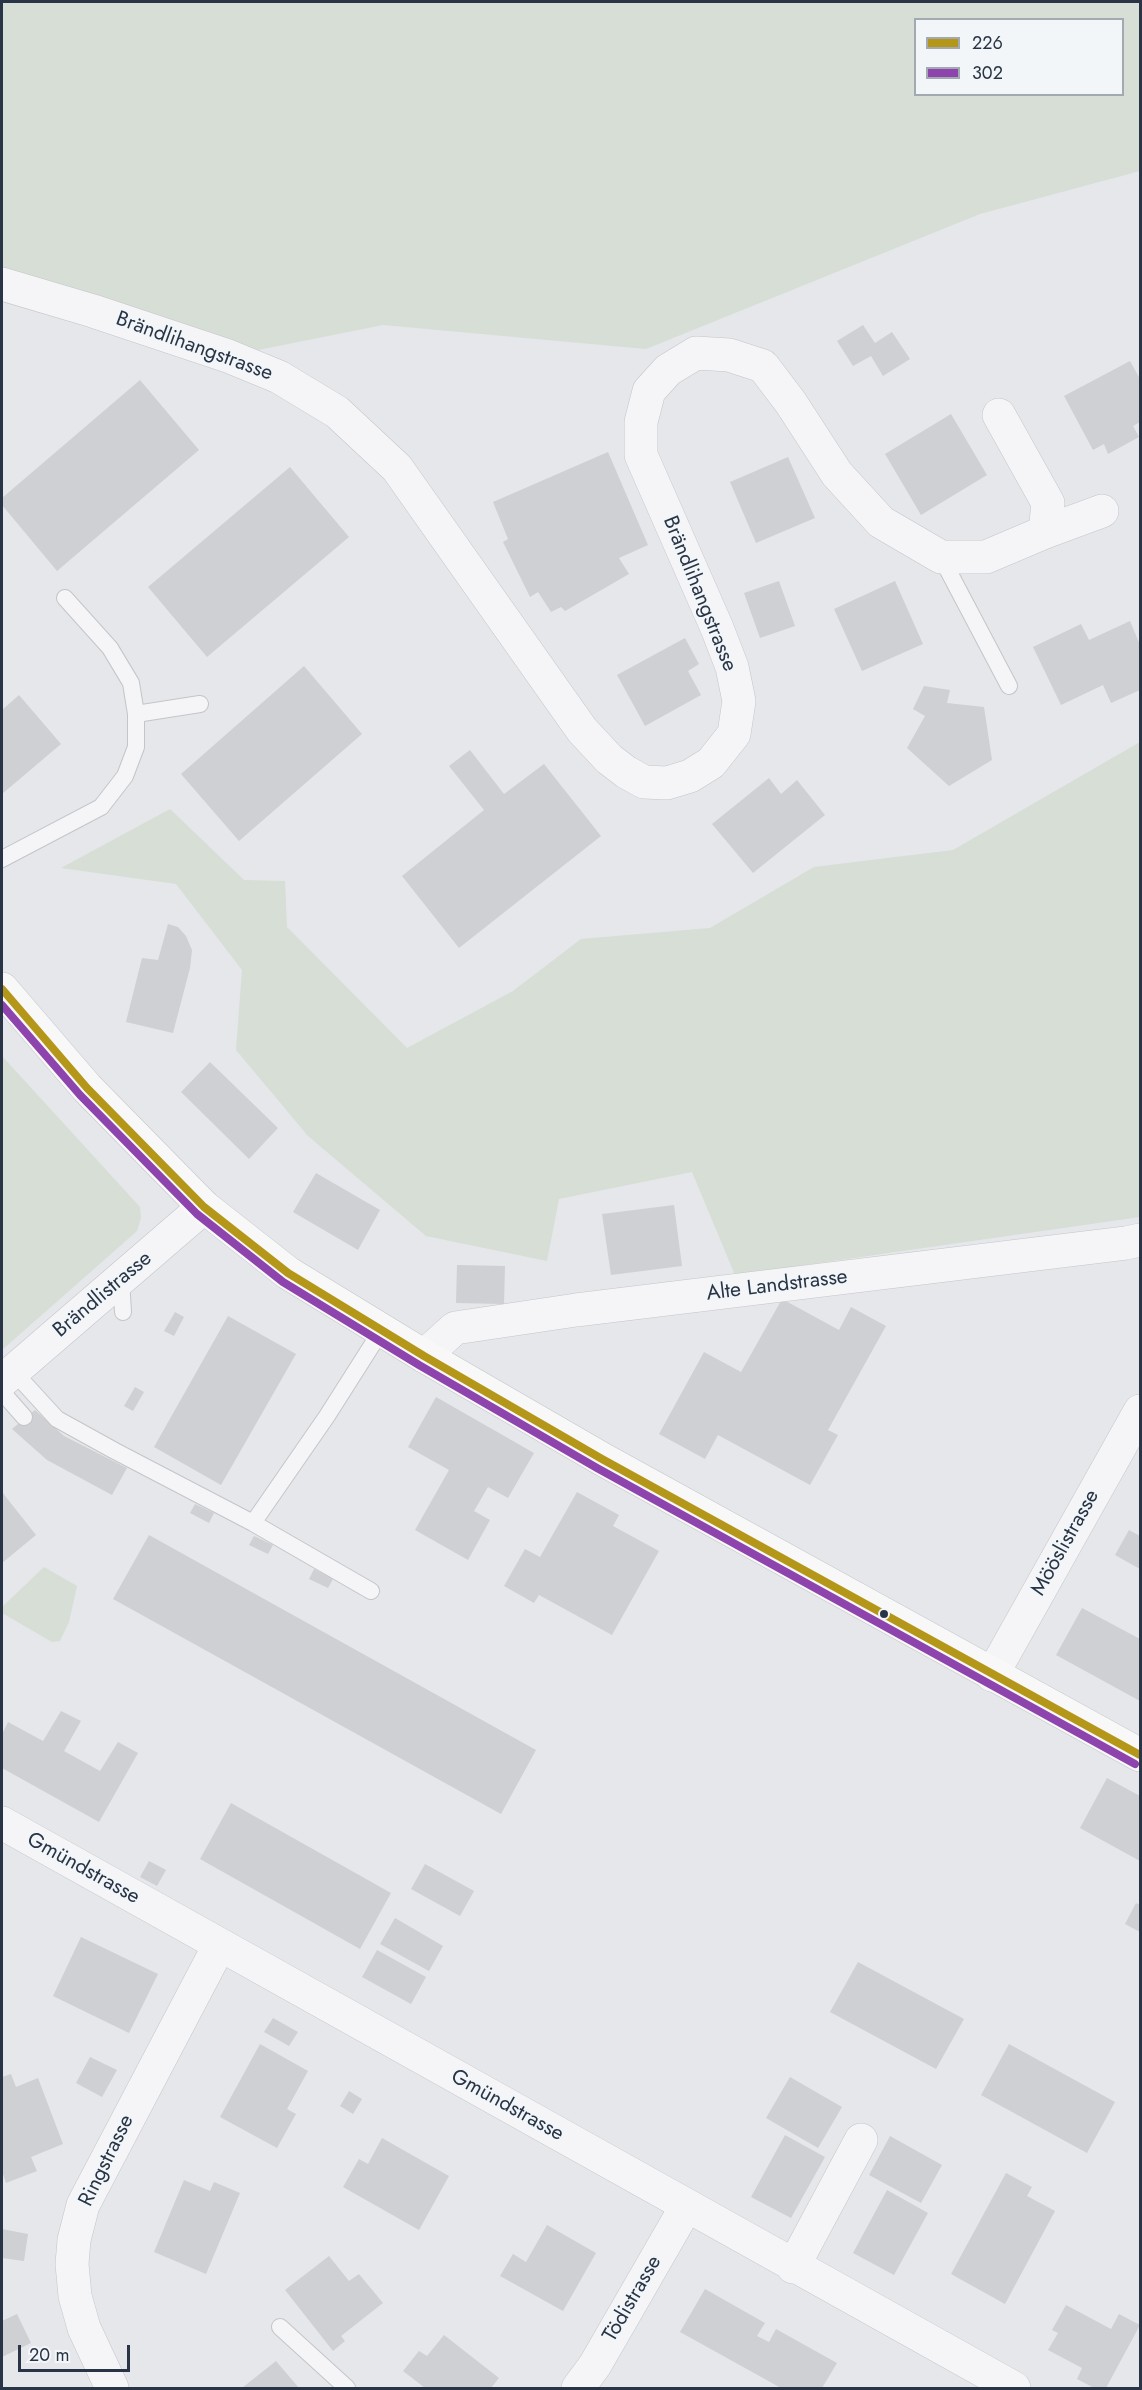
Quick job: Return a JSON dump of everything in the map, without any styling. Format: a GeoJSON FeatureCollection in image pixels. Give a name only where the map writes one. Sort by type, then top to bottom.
{"type":"FeatureCollection","features":[{"type":"Feature","properties":{"kind":"main road"},"geometry":{"type":"LineString","coordinates":[[2,990],[87,1088],[204,1208],[288,1273],[381,1331],[602,1459],[1140,1755]]}},
{"type":"Feature","properties":{"kind":"street","name":"Brändlihangstrasse"},"geometry":{"type":"LineString","coordinates":[[2,284],[93,311],[228,356],[279,377],[337,412],[397,468],[582,730],[609,759],[644,782],[667,783],[690,776],[711,763],[735,734],[739,701],[732,667],[717,628],[641,455],[642,422],[649,391],[669,370],[696,353],[729,355],[764,366],[837,474],[881,522],[941,557]]}},
{"type":"Feature","properties":{"kind":"street"},"geometry":{"type":"LineString","coordinates":[[999,415],[1048,503],[1045,532]]}},
{"type":"Feature","properties":{"kind":"street"},"geometry":{"type":"LineString","coordinates":[[941,557],[986,557],[1102,511]]}},
{"type":"Feature","properties":{"kind":"street","name":"Brändlistrasse"},"geometry":{"type":"LineString","coordinates":[[6,1382],[204,1208]]}},
{"type":"Feature","properties":{"kind":"street","name":"Alte Landstrasse"},"geometry":{"type":"LineString","coordinates":[[424,1356],[454,1328],[576,1310],[1126,1244],[1140,1240]]}},
{"type":"Feature","properties":{"kind":"street","name":"Mööslistrasse"},"geometry":{"type":"LineString","coordinates":[[992,1675],[1140,1411]]}},
{"type":"Feature","properties":{"kind":"street","name":"Gmündstrasse"},"geometry":{"type":"LineString","coordinates":[[2,1823],[793,2267],[1014,2388]]}},
{"type":"Feature","properties":{"kind":"street","name":"Ringstrasse"},"geometry":{"type":"LineString","coordinates":[[112,2388],[84,2328],[75,2295],[72,2264],[74,2240],[83,2205],[219,1946]]}},
{"type":"Feature","properties":{"kind":"street"},"geometry":{"type":"LineString","coordinates":[[793,2267],[861,2140]]}},
{"type":"Feature","properties":{"kind":"street","name":"Tödistrasse"},"geometry":{"type":"LineString","coordinates":[[578,2388],[595,2366],[686,2207]]}},
{"type":"Feature","properties":{"kind":"lane"},"geometry":{"type":"LineString","coordinates":[[941,557],[1009,686]]}},
{"type":"Feature","properties":{"kind":"lane"},"geometry":{"type":"LineString","coordinates":[[2,859],[101,807],[125,776],[136,747],[136,714],[131,683],[110,648],[65,598]]}},
{"type":"Feature","properties":{"kind":"lane"},"geometry":{"type":"LineString","coordinates":[[136,714],[200,704]]}},
{"type":"Feature","properties":{"kind":"lane"},"geometry":{"type":"LineString","coordinates":[[121,1280],[123,1312]]}},
{"type":"Feature","properties":{"kind":"lane"},"geometry":{"type":"LineString","coordinates":[[253,1523],[327,1416],[381,1331]]}},
{"type":"Feature","properties":{"kind":"lane"},"geometry":{"type":"LineString","coordinates":[[6,1382],[24,1417]]}},
{"type":"Feature","properties":{"kind":"lane"},"geometry":{"type":"LineString","coordinates":[[6,1382],[57,1419],[253,1523],[371,1591]]}},
{"type":"Feature","properties":{"kind":"lane"},"geometry":{"type":"LineString","coordinates":[[280,2327],[347,2388]]}},
{"type":"Feature","properties":{"kind":"shaded area"},"geometry":{"type":"Polygon","coordinates":[[[2,2],[1140,2],[1140,171],[980,214],[646,349],[383,325],[228,356],[2,284],[2,2]]]}},
{"type":"Feature","properties":{"kind":"shaded area"},"geometry":{"type":"Polygon","coordinates":[[[1140,742],[1140,1217],[735,1275],[692,1172],[559,1199],[547,1261],[426,1236],[308,1136],[236,1050],[242,970],[176,884],[61,868],[170,809],[244,880],[285,881],[287,927],[407,1048],[513,991],[581,939],[710,928],[814,867],[953,850],[1140,742]]]}},
{"type":"Feature","properties":{"kind":"shaded area"},"geometry":{"type":"Polygon","coordinates":[[[2,1056],[140,1207],[141,1218],[137,1231],[2,1350],[2,1056]]]}},
{"type":"Feature","properties":{"kind":"shaded area"},"geometry":{"type":"Polygon","coordinates":[[[44,1567],[77,1586],[69,1622],[60,1641],[52,1642],[2,1613],[2,1607],[44,1567]]]}},
{"type":"Feature","properties":{"kind":"building"},"geometry":{"type":"Polygon","coordinates":[[[863,325],[875,343],[892,332],[910,359],[883,376],[871,356],[853,366],[837,341],[863,325]]]}},
{"type":"Feature","properties":{"kind":"building"},"geometry":{"type":"Polygon","coordinates":[[[1130,361],[1140,379],[1140,422],[1133,426],[1139,437],[1108,454],[1104,444],[1093,450],[1064,396],[1130,361]]]}},
{"type":"Feature","properties":{"kind":"building"},"geometry":{"type":"Polygon","coordinates":[[[140,380],[199,450],[57,571],[2,505],[2,498],[140,380]]]}},
{"type":"Feature","properties":{"kind":"building"},"geometry":{"type":"Polygon","coordinates":[[[951,414],[987,475],[921,515],[885,454],[951,414]]]}},
{"type":"Feature","properties":{"kind":"building"},"geometry":{"type":"Polygon","coordinates":[[[608,452],[648,545],[619,558],[629,574],[565,611],[561,607],[551,612],[538,592],[530,597],[503,542],[508,539],[493,502],[608,452]]]}},
{"type":"Feature","properties":{"kind":"building"},"geometry":{"type":"Polygon","coordinates":[[[788,457],[815,518],[756,543],[730,482],[788,457]]]}},
{"type":"Feature","properties":{"kind":"building"},"geometry":{"type":"Polygon","coordinates":[[[290,467],[349,537],[207,657],[148,587],[290,467]]]}},
{"type":"Feature","properties":{"kind":"building"},"geometry":{"type":"Polygon","coordinates":[[[779,581],[795,626],[760,638],[744,593],[779,581]]]}},
{"type":"Feature","properties":{"kind":"building"},"geometry":{"type":"Polygon","coordinates":[[[895,581],[923,644],[862,671],[834,609],[895,581]]]}},
{"type":"Feature","properties":{"kind":"building"},"geometry":{"type":"Polygon","coordinates":[[[1130,621],[1140,645],[1140,690],[1111,703],[1103,685],[1061,705],[1033,647],[1081,624],[1089,640],[1130,621]]]}},
{"type":"Feature","properties":{"kind":"building"},"geometry":{"type":"Polygon","coordinates":[[[685,638],[699,664],[688,671],[701,695],[645,726],[617,675],[685,638]]]}},
{"type":"Feature","properties":{"kind":"building"},"geometry":{"type":"Polygon","coordinates":[[[304,666],[362,734],[239,841],[181,774],[304,666]]]}},
{"type":"Feature","properties":{"kind":"building"},"geometry":{"type":"Polygon","coordinates":[[[924,686],[950,690],[947,703],[984,707],[992,760],[949,786],[907,748],[925,716],[913,709],[924,686]]]}},
{"type":"Feature","properties":{"kind":"building"},"geometry":{"type":"Polygon","coordinates":[[[19,695],[61,744],[2,794],[2,710],[19,695]]]}},
{"type":"Feature","properties":{"kind":"building"},"geometry":{"type":"Polygon","coordinates":[[[470,750],[504,794],[544,764],[601,836],[459,948],[402,876],[484,810],[449,766],[470,750]]]}},
{"type":"Feature","properties":{"kind":"building"},"geometry":{"type":"Polygon","coordinates":[[[769,778],[781,794],[797,780],[825,815],[753,873],[712,824],[769,778]]]}},
{"type":"Feature","properties":{"kind":"building"},"geometry":{"type":"Polygon","coordinates":[[[168,924],[178,927],[186,936],[192,950],[190,968],[173,1033],[126,1022],[142,958],[158,960],[168,924]]]}},
{"type":"Feature","properties":{"kind":"building"},"geometry":{"type":"Polygon","coordinates":[[[210,1062],[278,1128],[249,1159],[181,1092],[210,1062]]]}},
{"type":"Feature","properties":{"kind":"building"},"geometry":{"type":"Polygon","coordinates":[[[316,1173],[380,1210],[358,1250],[293,1212],[316,1173]]]}},
{"type":"Feature","properties":{"kind":"building"},"geometry":{"type":"Polygon","coordinates":[[[674,1205],[682,1266],[611,1275],[602,1214],[674,1205]]]}},
{"type":"Feature","properties":{"kind":"building"},"geometry":{"type":"Polygon","coordinates":[[[457,1265],[505,1266],[504,1304],[456,1303],[457,1265]]]}},
{"type":"Feature","properties":{"kind":"building"},"geometry":{"type":"Polygon","coordinates":[[[782,1299],[839,1330],[851,1307],[886,1326],[828,1430],[838,1435],[810,1485],[718,1435],[705,1459],[659,1434],[704,1352],[741,1372],[782,1299]]]}},
{"type":"Feature","properties":{"kind":"building"},"geometry":{"type":"Polygon","coordinates":[[[175,1312],[184,1317],[174,1336],[164,1331],[175,1312]]]}},
{"type":"Feature","properties":{"kind":"building"},"geometry":{"type":"Polygon","coordinates":[[[228,1316],[296,1354],[221,1485],[154,1447],[228,1316]]]}},
{"type":"Feature","properties":{"kind":"building"},"geometry":{"type":"Polygon","coordinates":[[[135,1387],[144,1392],[133,1411],[124,1406],[135,1387]]]}},
{"type":"Feature","properties":{"kind":"building"},"geometry":{"type":"Polygon","coordinates":[[[436,1397],[534,1453],[508,1498],[488,1487],[474,1511],[490,1520],[468,1560],[415,1530],[449,1470],[408,1447],[436,1397]]]}},
{"type":"Feature","properties":{"kind":"building"},"geometry":{"type":"Polygon","coordinates":[[[35,1410],[64,1436],[127,1468],[112,1495],[47,1460],[12,1429],[35,1410]]]}},
{"type":"Feature","properties":{"kind":"building"},"geometry":{"type":"Polygon","coordinates":[[[2,1492],[36,1535],[2,1563],[2,1492]]]}},
{"type":"Feature","properties":{"kind":"building"},"geometry":{"type":"Polygon","coordinates":[[[577,1492],[619,1515],[613,1526],[659,1551],[612,1635],[539,1595],[534,1603],[504,1586],[525,1549],[540,1557],[577,1492]]]}},
{"type":"Feature","properties":{"kind":"building"},"geometry":{"type":"Polygon","coordinates":[[[195,1504],[214,1513],[209,1523],[190,1513],[195,1504]]]}},
{"type":"Feature","properties":{"kind":"building"},"geometry":{"type":"Polygon","coordinates":[[[1129,1530],[1140,1536],[1140,1569],[1115,1555],[1129,1530]]]}},
{"type":"Feature","properties":{"kind":"building"},"geometry":{"type":"Polygon","coordinates":[[[149,1535],[536,1750],[501,1814],[113,1599],[149,1535]]]}},
{"type":"Feature","properties":{"kind":"building"},"geometry":{"type":"Polygon","coordinates":[[[254,1536],[273,1545],[268,1554],[249,1545],[254,1536]]]}},
{"type":"Feature","properties":{"kind":"building"},"geometry":{"type":"Polygon","coordinates":[[[314,1569],[333,1579],[328,1588],[309,1579],[314,1569]]]}},
{"type":"Feature","properties":{"kind":"building"},"geometry":{"type":"Polygon","coordinates":[[[1082,1608],[1140,1639],[1140,1701],[1056,1655],[1082,1608]]]}},
{"type":"Feature","properties":{"kind":"building"},"geometry":{"type":"Polygon","coordinates":[[[61,1711],[81,1721],[64,1751],[100,1771],[118,1742],[138,1753],[99,1822],[2,1768],[2,1734],[8,1722],[43,1741],[61,1711]]]}},
{"type":"Feature","properties":{"kind":"building"},"geometry":{"type":"Polygon","coordinates":[[[1107,1778],[1140,1796],[1140,1861],[1080,1828],[1107,1778]]]}},
{"type":"Feature","properties":{"kind":"building"},"geometry":{"type":"Polygon","coordinates":[[[231,1803],[391,1893],[360,1949],[200,1859],[231,1803]]]}},
{"type":"Feature","properties":{"kind":"building"},"geometry":{"type":"Polygon","coordinates":[[[149,1861],[166,1870],[157,1886],[140,1877],[149,1861]]]}},
{"type":"Feature","properties":{"kind":"building"},"geometry":{"type":"Polygon","coordinates":[[[425,1864],[474,1891],[460,1916],[411,1889],[425,1864]]]}},
{"type":"Feature","properties":{"kind":"building"},"geometry":{"type":"Polygon","coordinates":[[[1136,1903],[1140,1905],[1140,1932],[1125,1924],[1136,1903]]]}},
{"type":"Feature","properties":{"kind":"building"},"geometry":{"type":"Polygon","coordinates":[[[395,1918],[443,1946],[429,1971],[380,1944],[395,1918]]]}},
{"type":"Feature","properties":{"kind":"building"},"geometry":{"type":"Polygon","coordinates":[[[81,1937],[158,1974],[129,2033],[53,1996],[81,1937]]]}},
{"type":"Feature","properties":{"kind":"building"},"geometry":{"type":"Polygon","coordinates":[[[377,1950],[426,1977],[411,2004],[362,1977],[377,1950]]]}},
{"type":"Feature","properties":{"kind":"building"},"geometry":{"type":"Polygon","coordinates":[[[858,1962],[964,2019],[936,2069],[830,2012],[858,1962]]]}},
{"type":"Feature","properties":{"kind":"building"},"geometry":{"type":"Polygon","coordinates":[[[273,2018],[298,2032],[289,2046],[264,2032],[273,2018]]]}},
{"type":"Feature","properties":{"kind":"building"},"geometry":{"type":"Polygon","coordinates":[[[260,2044],[308,2071],[287,2109],[296,2114],[277,2148],[220,2117],[260,2044]]]}},
{"type":"Feature","properties":{"kind":"building"},"geometry":{"type":"Polygon","coordinates":[[[1009,2044],[1115,2102],[1087,2153],[981,2095],[1009,2044]]]}},
{"type":"Feature","properties":{"kind":"building"},"geometry":{"type":"Polygon","coordinates":[[[90,2057],[117,2070],[102,2097],[76,2083],[90,2057]]]}},
{"type":"Feature","properties":{"kind":"building"},"geometry":{"type":"Polygon","coordinates":[[[11,2074],[16,2087],[38,2078],[63,2144],[31,2157],[37,2171],[6,2183],[2,2171],[2,2077],[11,2074]]]}},
{"type":"Feature","properties":{"kind":"building"},"geometry":{"type":"Polygon","coordinates":[[[790,2077],[842,2107],[818,2148],[766,2118],[790,2077]]]}},
{"type":"Feature","properties":{"kind":"building"},"geometry":{"type":"Polygon","coordinates":[[[349,2091],[362,2099],[353,2114],[340,2106],[349,2091]]]}},
{"type":"Feature","properties":{"kind":"building"},"geometry":{"type":"Polygon","coordinates":[[[785,2135],[825,2157],[791,2218],[751,2197],[785,2135]]]}},
{"type":"Feature","properties":{"kind":"building"},"geometry":{"type":"Polygon","coordinates":[[[890,2136],[942,2165],[921,2203],[869,2175],[890,2136]]]}},
{"type":"Feature","properties":{"kind":"building"},"geometry":{"type":"Polygon","coordinates":[[[382,2138],[449,2176],[419,2230],[343,2187],[359,2159],[368,2164],[382,2138]]]}},
{"type":"Feature","properties":{"kind":"building"},"geometry":{"type":"Polygon","coordinates":[[[1006,2173],[1032,2187],[1027,2196],[1055,2211],[1005,2304],[951,2274],[1006,2173]]]}},
{"type":"Feature","properties":{"kind":"building"},"geometry":{"type":"Polygon","coordinates":[[[184,2180],[210,2191],[214,2182],[240,2193],[206,2274],[154,2252],[184,2180]]]}},
{"type":"Feature","properties":{"kind":"building"},"geometry":{"type":"Polygon","coordinates":[[[887,2190],[928,2213],[894,2275],[853,2253],[887,2190]]]}},
{"type":"Feature","properties":{"kind":"building"},"geometry":{"type":"Polygon","coordinates":[[[547,2225],[596,2253],[563,2311],[500,2276],[513,2254],[526,2262],[547,2225]]]}},
{"type":"Feature","properties":{"kind":"building"},"geometry":{"type":"Polygon","coordinates":[[[2,2229],[28,2234],[24,2261],[2,2258],[2,2229]]]}},
{"type":"Feature","properties":{"kind":"building"},"geometry":{"type":"Polygon","coordinates":[[[329,2256],[349,2281],[359,2274],[383,2303],[341,2336],[345,2341],[333,2351],[285,2290],[329,2256]]]}},
{"type":"Feature","properties":{"kind":"building"},"geometry":{"type":"Polygon","coordinates":[[[705,2289],[765,2323],[757,2336],[769,2342],[776,2329],[837,2363],[822,2388],[781,2388],[680,2332],[705,2289]]]}},
{"type":"Feature","properties":{"kind":"building"},"geometry":{"type":"Polygon","coordinates":[[[1066,2305],[1111,2329],[1119,2314],[1140,2325],[1106,2388],[1094,2388],[1077,2379],[1082,2368],[1048,2350],[1058,2333],[1052,2330],[1066,2305]]]}},
{"type":"Feature","properties":{"kind":"building"},"geometry":{"type":"Polygon","coordinates":[[[17,2314],[31,2343],[2,2357],[2,2321],[17,2314]]]}},
{"type":"Feature","properties":{"kind":"building"},"geometry":{"type":"Polygon","coordinates":[[[444,2335],[499,2378],[491,2388],[425,2388],[403,2371],[419,2351],[427,2356],[444,2335]]]}},
{"type":"Feature","properties":{"kind":"building"},"geometry":{"type":"Polygon","coordinates":[[[276,2361],[299,2388],[242,2388],[276,2361]]]}},
{"type":"Feature","properties":{"kind":"transit line","name":"226"},"geometry":{"type":"LineString","coordinates":[[2,989],[87,1088],[204,1207],[288,1273],[424,1356],[602,1459],[1140,1755]]}},
{"type":"Feature","properties":{"kind":"transit line","name":"302"},"geometry":{"type":"LineString","coordinates":[[2,1005],[80,1095],[197,1214],[283,1282],[419,1365],[597,1468],[1135,1764]]}}]}
